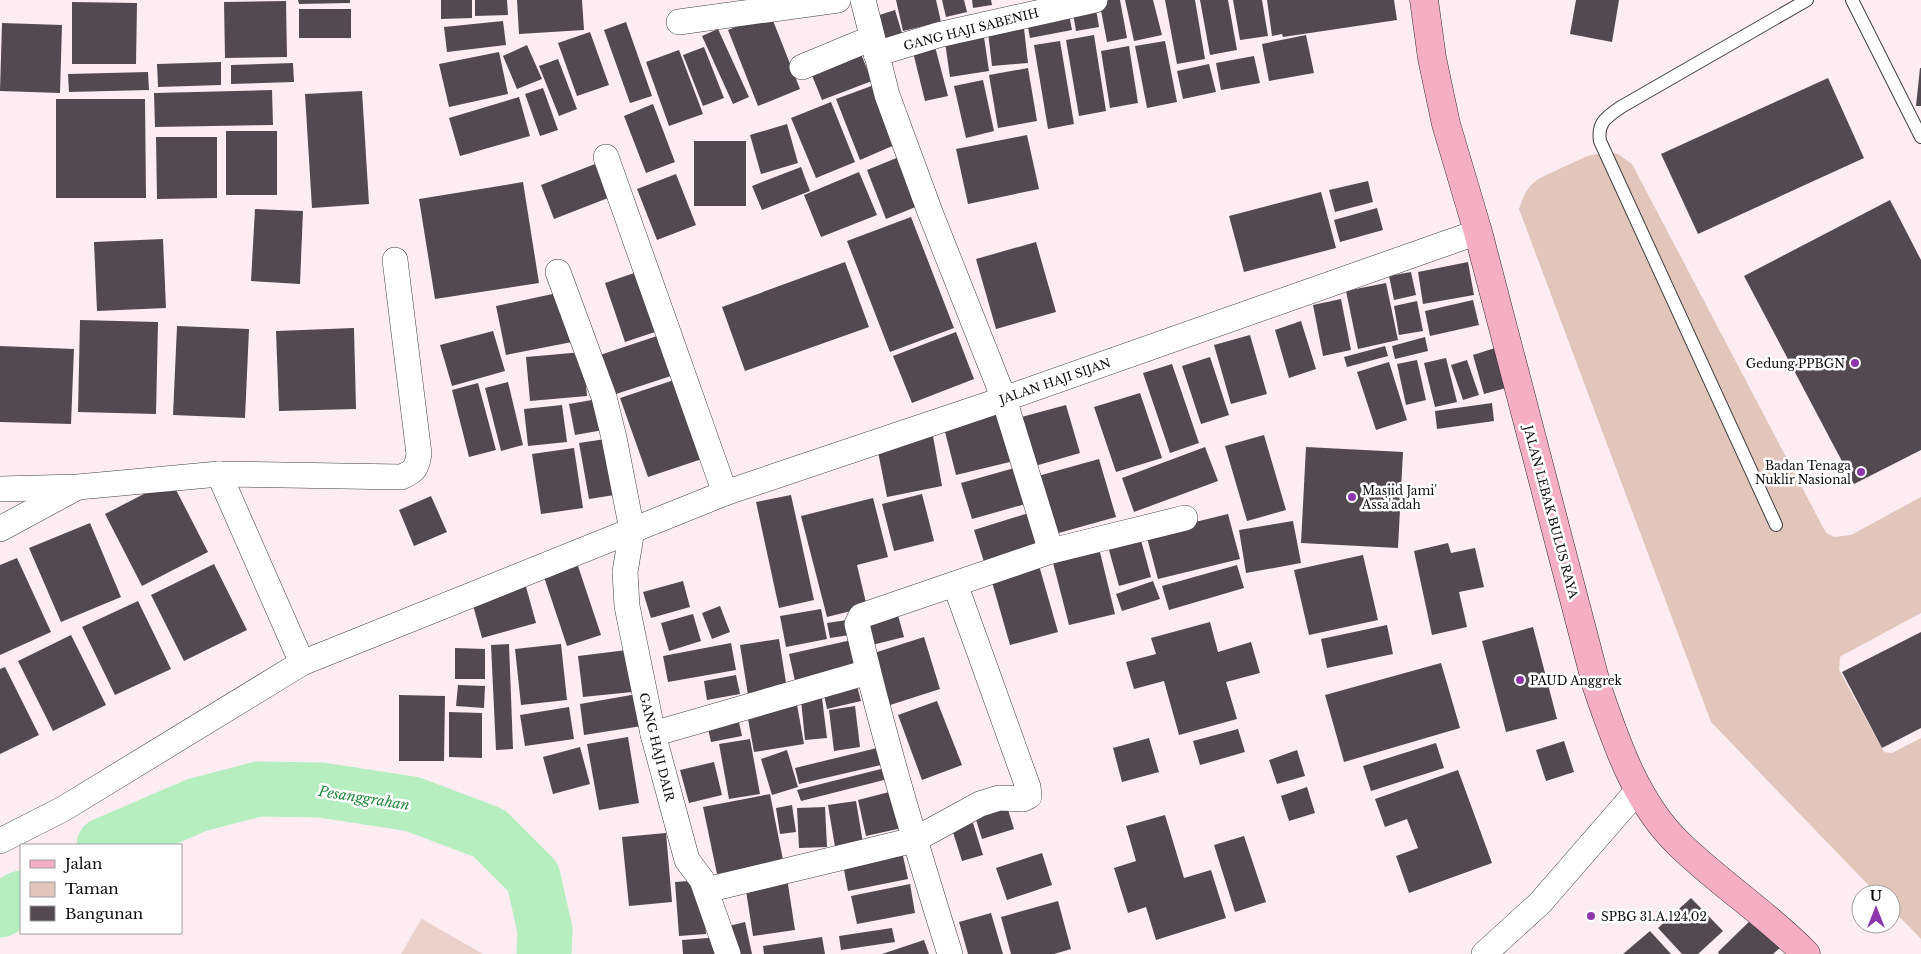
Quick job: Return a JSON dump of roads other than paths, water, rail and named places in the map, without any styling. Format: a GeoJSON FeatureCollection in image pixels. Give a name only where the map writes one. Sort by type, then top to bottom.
{"type":"FeatureCollection","features":[{"type":"Feature","properties":{"kind":"main road","name":"JALAN LEBAK BULUS RAYA"},"geometry":{"type":"LineString","coordinates":[[1424,0],[1437,88],[1446,124],[1478,232],[1597,687],[1616,743],[1639,789],[1657,817],[1678,843],[1806,954]]}},
{"type":"Feature","properties":{"kind":"street"},"geometry":{"type":"LineString","coordinates":[[679,22],[838,0]]}},
{"type":"Feature","properties":{"kind":"street"},"geometry":{"type":"LineString","coordinates":[[863,0],[887,95],[930,212],[1004,399],[1052,551]]}},
{"type":"Feature","properties":{"kind":"street","name":"GANG HAJI SABENIH"},"geometry":{"type":"LineString","coordinates":[[802,67],[874,46],[938,35],[1095,0]]}},
{"type":"Feature","properties":{"kind":"street"},"geometry":{"type":"LineString","coordinates":[[606,157],[725,493]]}},
{"type":"Feature","properties":{"kind":"street","name":"JALAN HAJI SIJAN"},"geometry":{"type":"LineString","coordinates":[[0,841],[63,810],[302,663],[725,493],[1004,399],[1478,232]]}},
{"type":"Feature","properties":{"kind":"street"},"geometry":{"type":"LineString","coordinates":[[0,489],[78,487],[219,474],[401,477],[411,473],[418,465],[419,454],[394,260]]}},
{"type":"Feature","properties":{"kind":"street"},"geometry":{"type":"LineString","coordinates":[[558,272],[604,397],[632,530]]}},
{"type":"Feature","properties":{"kind":"street"},"geometry":{"type":"LineString","coordinates":[[219,474],[302,663]]}},
{"type":"Feature","properties":{"kind":"street"},"geometry":{"type":"LineString","coordinates":[[0,529],[78,487]]}},
{"type":"Feature","properties":{"kind":"street"},"geometry":{"type":"LineString","coordinates":[[950,954],[914,840],[868,672],[857,624],[861,616],[1052,551],[1185,518]]}},
{"type":"Feature","properties":{"kind":"street","name":"GANG HAJI DAIR"},"geometry":{"type":"LineString","coordinates":[[632,530],[625,572],[627,606],[653,734],[687,860],[701,878],[728,954]]}},
{"type":"Feature","properties":{"kind":"street"},"geometry":{"type":"LineString","coordinates":[[706,890],[914,840],[980,804],[1000,798],[1023,799],[1029,796],[1028,787],[954,584]]}},
{"type":"Feature","properties":{"kind":"street"},"geometry":{"type":"LineString","coordinates":[[653,734],[868,672]]}},
{"type":"Feature","properties":{"kind":"street"},"geometry":{"type":"LineString","coordinates":[[1484,954],[1540,903],[1639,789]]}},
{"type":"Feature","properties":{"kind":"lane"},"geometry":{"type":"LineString","coordinates":[[1776,525],[1600,141],[1599,131],[1602,121],[1621,106],[1807,0]]}},
{"type":"Feature","properties":{"kind":"lane"},"geometry":{"type":"LineString","coordinates":[[1852,0],[1921,137]]}},
{"type":"Feature","properties":{"kind":"waterway","name":"Pesanggrahan"},"geometry":{"type":"LineString","coordinates":[[106,844],[197,805],[258,789],[321,790],[412,804],[489,833],[533,877],[545,930],[544,954]]}},
{"type":"Feature","properties":{"kind":"waterway","name":"Pesanggrahan"},"geometry":{"type":"LineString","coordinates":[[0,910],[20,899]]}},
{"type":"Feature","properties":{"kind":"place","name":"Gedung PPBGN"},"geometry":{"type":"Point","coordinates":[1855,363]}},
{"type":"Feature","properties":{"kind":"place","name":"Badan Tenaga Nuklir Nasional"},"geometry":{"type":"Point","coordinates":[1861,472]}},
{"type":"Feature","properties":{"kind":"place","name":"Masjid Jami' Assa'adah"},"geometry":{"type":"Point","coordinates":[1352,497]}},
{"type":"Feature","properties":{"kind":"place","name":"PAUD Anggrek"},"geometry":{"type":"Point","coordinates":[1520,680]}},
{"type":"Feature","properties":{"kind":"place","name":"SPBG 31.A.124.02"},"geometry":{"type":"Point","coordinates":[1591,916]}}]}
